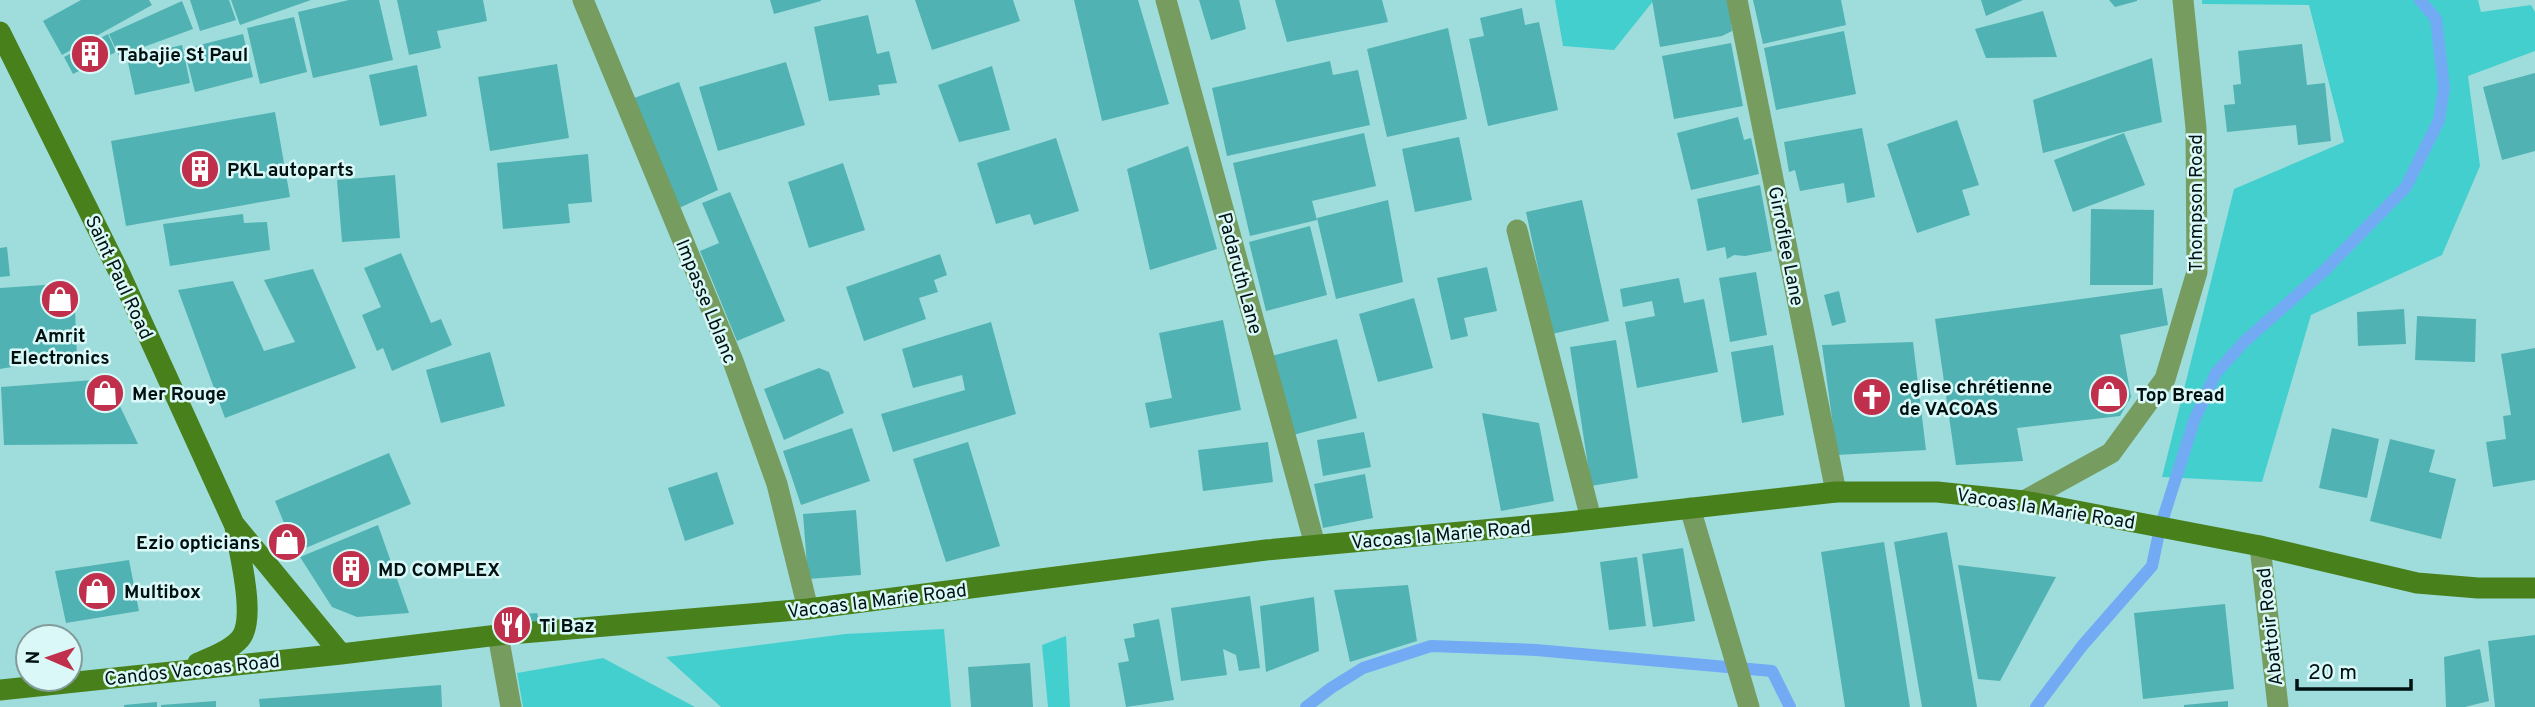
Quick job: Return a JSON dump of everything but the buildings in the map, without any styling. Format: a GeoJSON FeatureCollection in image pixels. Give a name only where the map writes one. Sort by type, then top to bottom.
{"type":"FeatureCollection","features":[{"type":"Feature","properties":{"kind":"main road","name":"Saint Paul Road"},"geometry":{"type":"LineString","coordinates":[[0,32],[121,276],[234,524],[341,654]]}},
{"type":"Feature","properties":{"kind":"main road","name":"Vacoas la Marie Road"},"geometry":{"type":"LineString","coordinates":[[341,654],[498,635],[808,609],[1315,545],[1836,492],[1937,492],[2024,501],[2260,546],[2417,583],[2478,588],[2535,587]]}},
{"type":"Feature","properties":{"kind":"main road","name":"Saint Paul Road"},"geometry":{"type":"LineString","coordinates":[[186,669],[227,649],[241,638],[247,626],[247,609],[234,524]]}},
{"type":"Feature","properties":{"kind":"main road","name":"Candos Vacoas Road"},"geometry":{"type":"LineString","coordinates":[[0,690],[341,654]]}},
{"type":"Feature","properties":{"kind":"street","name":"Impasse Lblanc"},"geometry":{"type":"LineString","coordinates":[[583,0],[737,373],[777,484],[808,609]]}},
{"type":"Feature","properties":{"kind":"street","name":"Padaruth Lane"},"geometry":{"type":"LineString","coordinates":[[1167,0],[1315,545]]}},
{"type":"Feature","properties":{"kind":"street","name":"Girroflee Lane"},"geometry":{"type":"LineString","coordinates":[[1738,0],[1836,492]]}},
{"type":"Feature","properties":{"kind":"street","name":"Thompson Road"},"geometry":{"type":"LineString","coordinates":[[2024,501],[2111,453],[2165,379],[2197,272],[2196,128],[2183,0]]}},
{"type":"Feature","properties":{"kind":"street"},"geometry":{"type":"LineString","coordinates":[[1517,230],[1591,519]]}},
{"type":"Feature","properties":{"kind":"street"},"geometry":{"type":"LineString","coordinates":[[1690,508],[1748,705]]}},
{"type":"Feature","properties":{"kind":"street","name":"Abattoir Road"},"geometry":{"type":"LineString","coordinates":[[2260,546],[2278,707]]}},
{"type":"Feature","properties":{"kind":"street"},"geometry":{"type":"LineString","coordinates":[[498,635],[511,707]]}},
{"type":"Feature","properties":{"kind":"shaded area"},"geometry":{"type":"Polygon","coordinates":[[[1555,0],[1654,0],[1614,50],[1563,46],[1555,0]]]}},
{"type":"Feature","properties":{"kind":"shaded area"},"geometry":{"type":"Polygon","coordinates":[[[2202,0],[2478,0],[2481,12],[2531,5],[2535,12],[2535,51],[2468,76],[2480,166],[2442,255],[2311,315],[2262,482],[2162,477],[2234,189],[2344,142],[2309,5],[2202,4],[2202,0]]]}},
{"type":"Feature","properties":{"kind":"shaded area"},"geometry":{"type":"Polygon","coordinates":[[[944,629],[951,707],[721,707],[666,657],[845,634],[944,629]]]}},
{"type":"Feature","properties":{"kind":"shaded area"},"geometry":{"type":"Polygon","coordinates":[[[1066,636],[1070,707],[1048,707],[1042,645],[1066,636]]]}},
{"type":"Feature","properties":{"kind":"shaded area"},"geometry":{"type":"Polygon","coordinates":[[[603,658],[695,707],[523,707],[517,673],[603,658]]]}},
{"type":"Feature","properties":{"kind":"waterway"},"geometry":{"type":"LineString","coordinates":[[2036,707],[2082,646],[2152,566],[2160,528],[2194,421],[2216,373],[2244,342],[2324,271],[2406,187],[2439,120],[2444,88],[2436,19],[2420,0]]}},
{"type":"Feature","properties":{"kind":"waterway"},"geometry":{"type":"LineString","coordinates":[[1306,707],[1363,668],[1431,646],[1536,650],[1772,671],[1790,707]]}},
{"type":"Feature","properties":{"kind":"place","name":"Tabajie St Paul"},"geometry":{"type":"Point","coordinates":[90,54]}},
{"type":"Feature","properties":{"kind":"place","name":"PKL autoparts"},"geometry":{"type":"Point","coordinates":[200,169]}},
{"type":"Feature","properties":{"kind":"place","name":"Amrit Electronics"},"geometry":{"type":"Point","coordinates":[60,299]}},
{"type":"Feature","properties":{"kind":"place","name":"Mer Rouge"},"geometry":{"type":"Point","coordinates":[105,393]}},
{"type":"Feature","properties":{"kind":"place","name":"Top Bread"},"geometry":{"type":"Point","coordinates":[2109,394]}},
{"type":"Feature","properties":{"kind":"place","name":"eglise chrétienne de VACOAS"},"geometry":{"type":"Point","coordinates":[1872,397]}},
{"type":"Feature","properties":{"kind":"place","name":"Ezio opticians"},"geometry":{"type":"Point","coordinates":[287,542]}},
{"type":"Feature","properties":{"kind":"place","name":"MD COMPLEX"},"geometry":{"type":"Point","coordinates":[351,569]}},
{"type":"Feature","properties":{"kind":"place","name":"Multibox"},"geometry":{"type":"Point","coordinates":[97,591]}},
{"type":"Feature","properties":{"kind":"place","name":"Ti Baz"},"geometry":{"type":"Point","coordinates":[512,625]}}]}
